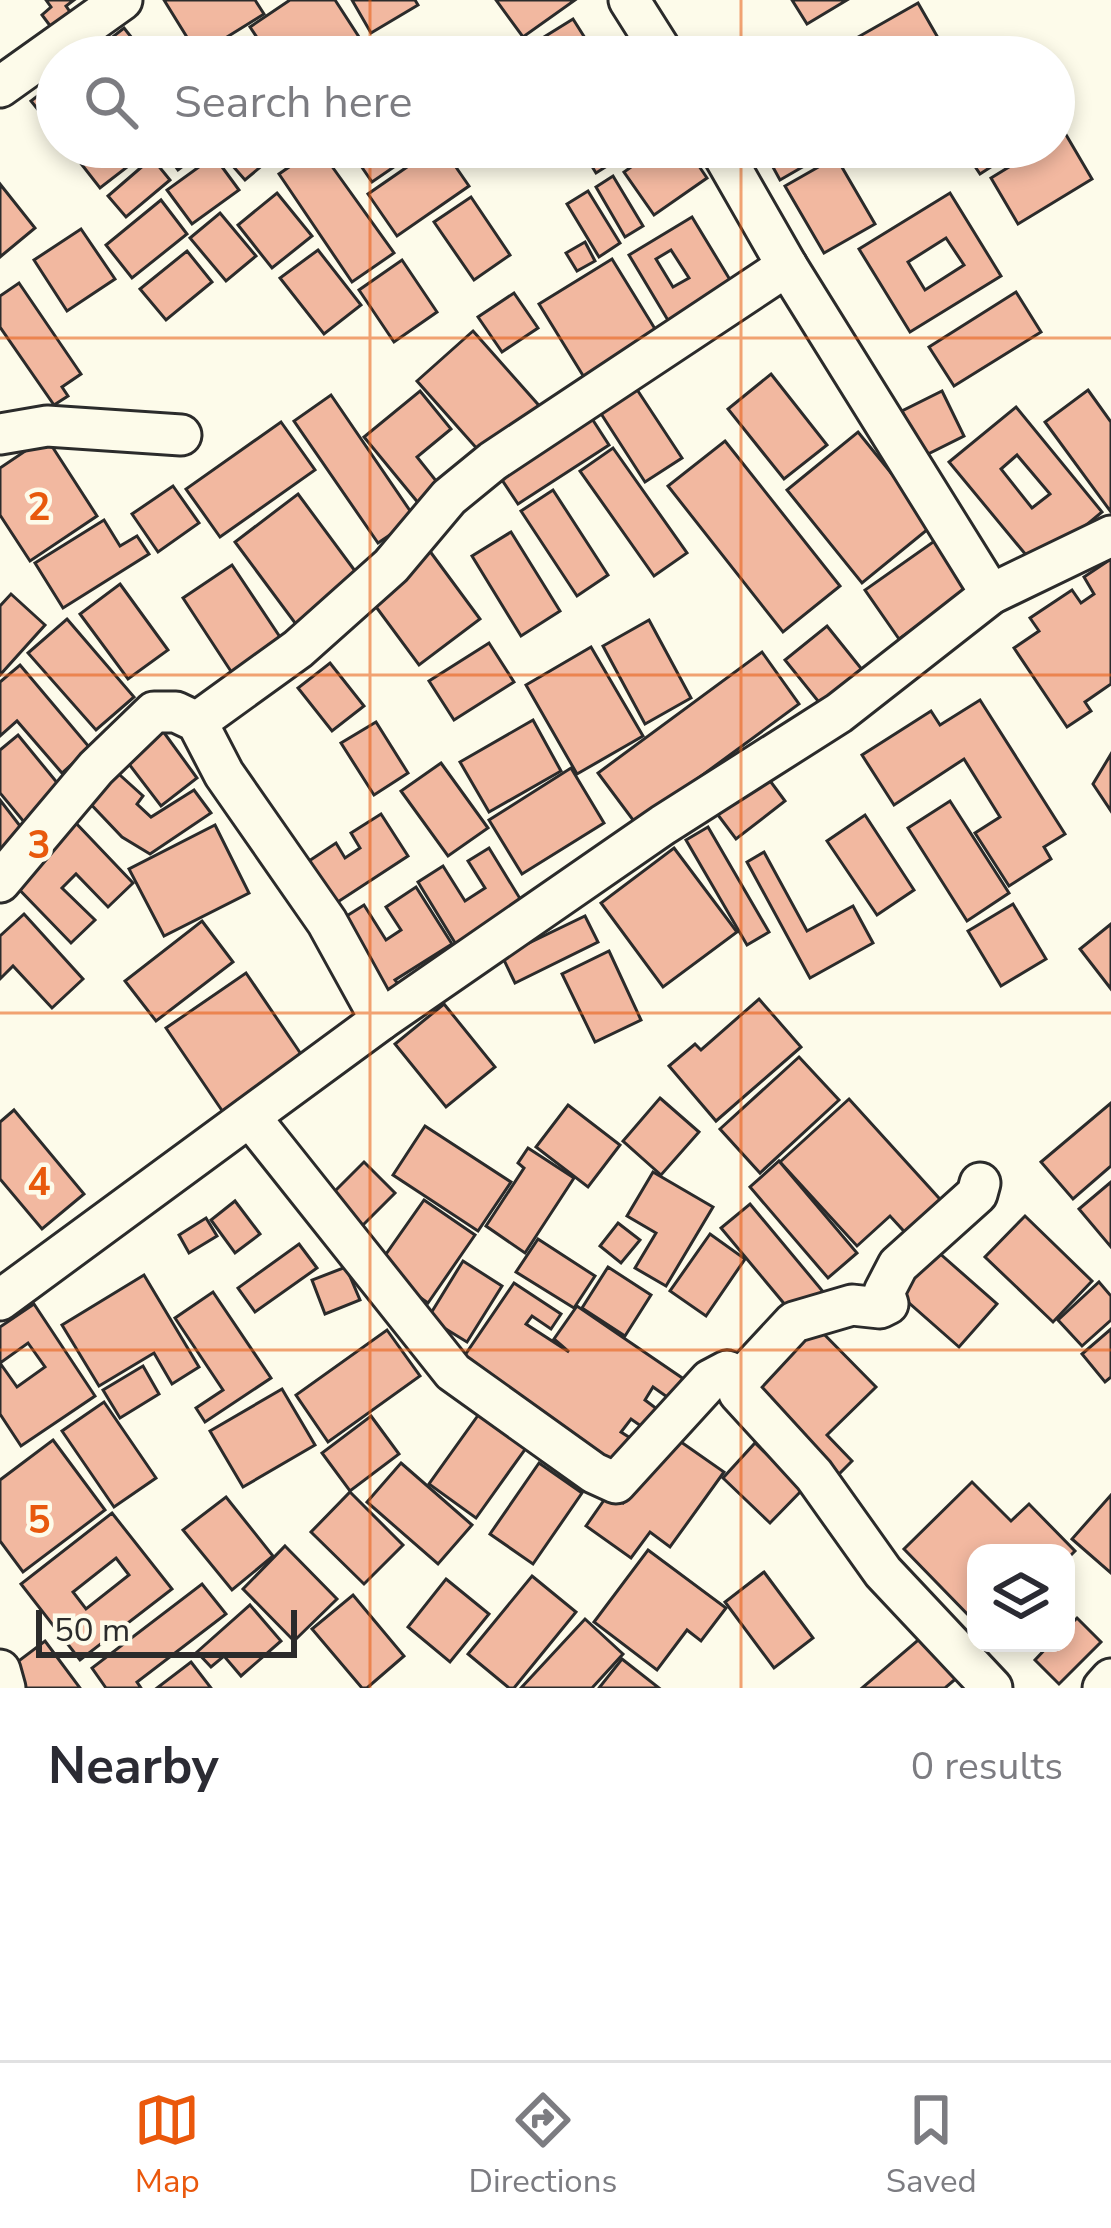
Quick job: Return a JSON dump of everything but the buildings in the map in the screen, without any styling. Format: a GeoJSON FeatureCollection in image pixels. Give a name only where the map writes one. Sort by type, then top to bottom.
{"type":"FeatureCollection","features":[{"type":"Feature","properties":{"kind":"street"},"geometry":{"type":"LineString","coordinates":[[72,36],[122,0]]}},
{"type":"Feature","properties":{"kind":"street"},"geometry":{"type":"LineString","coordinates":[[629,0],[652,36]]}},
{"type":"Feature","properties":{"kind":"street"},"geometry":{"type":"LineString","coordinates":[[0,87],[36,61]]}},
{"type":"Feature","properties":{"kind":"street"},"geometry":{"type":"LineString","coordinates":[[731,168],[991,595]]}},
{"type":"Feature","properties":{"kind":"street"},"geometry":{"type":"LineString","coordinates":[[197,722],[298,649],[391,566],[449,497],[493,461],[787,266]]}},
{"type":"Feature","properties":{"kind":"street"},"geometry":{"type":"LineString","coordinates":[[0,434],[47,426],[181,435]]}},
{"type":"Feature","properties":{"kind":"street"},"geometry":{"type":"LineString","coordinates":[[0,1300],[381,1020],[663,825],[839,713],[991,595],[1111,536]]}},
{"type":"Feature","properties":{"kind":"street"},"geometry":{"type":"LineString","coordinates":[[0,882],[96,768],[154,712],[176,712],[197,722],[224,774],[327,922],[381,1020]]}},
{"type":"Feature","properties":{"kind":"street"},"geometry":{"type":"LineString","coordinates":[[250,1117],[453,1372],[594,1473],[616,1483],[710,1380],[727,1372],[742,1378]]}},
{"type":"Feature","properties":{"kind":"street"},"geometry":{"type":"LineString","coordinates":[[980,1183],[977,1194],[898,1265],[884,1292],[888,1304],[880,1308],[852,1305],[794,1322],[742,1378],[739,1393],[814,1475],[883,1572],[992,1688]]}},
{"type":"Feature","properties":{"kind":"street"},"geometry":{"type":"LineString","coordinates":[[0,1670],[5,1688]]}},
{"type":"Feature","properties":{"kind":"street"},"geometry":{"type":"LineString","coordinates":[[1103,1688],[1111,1679]]}}]}
